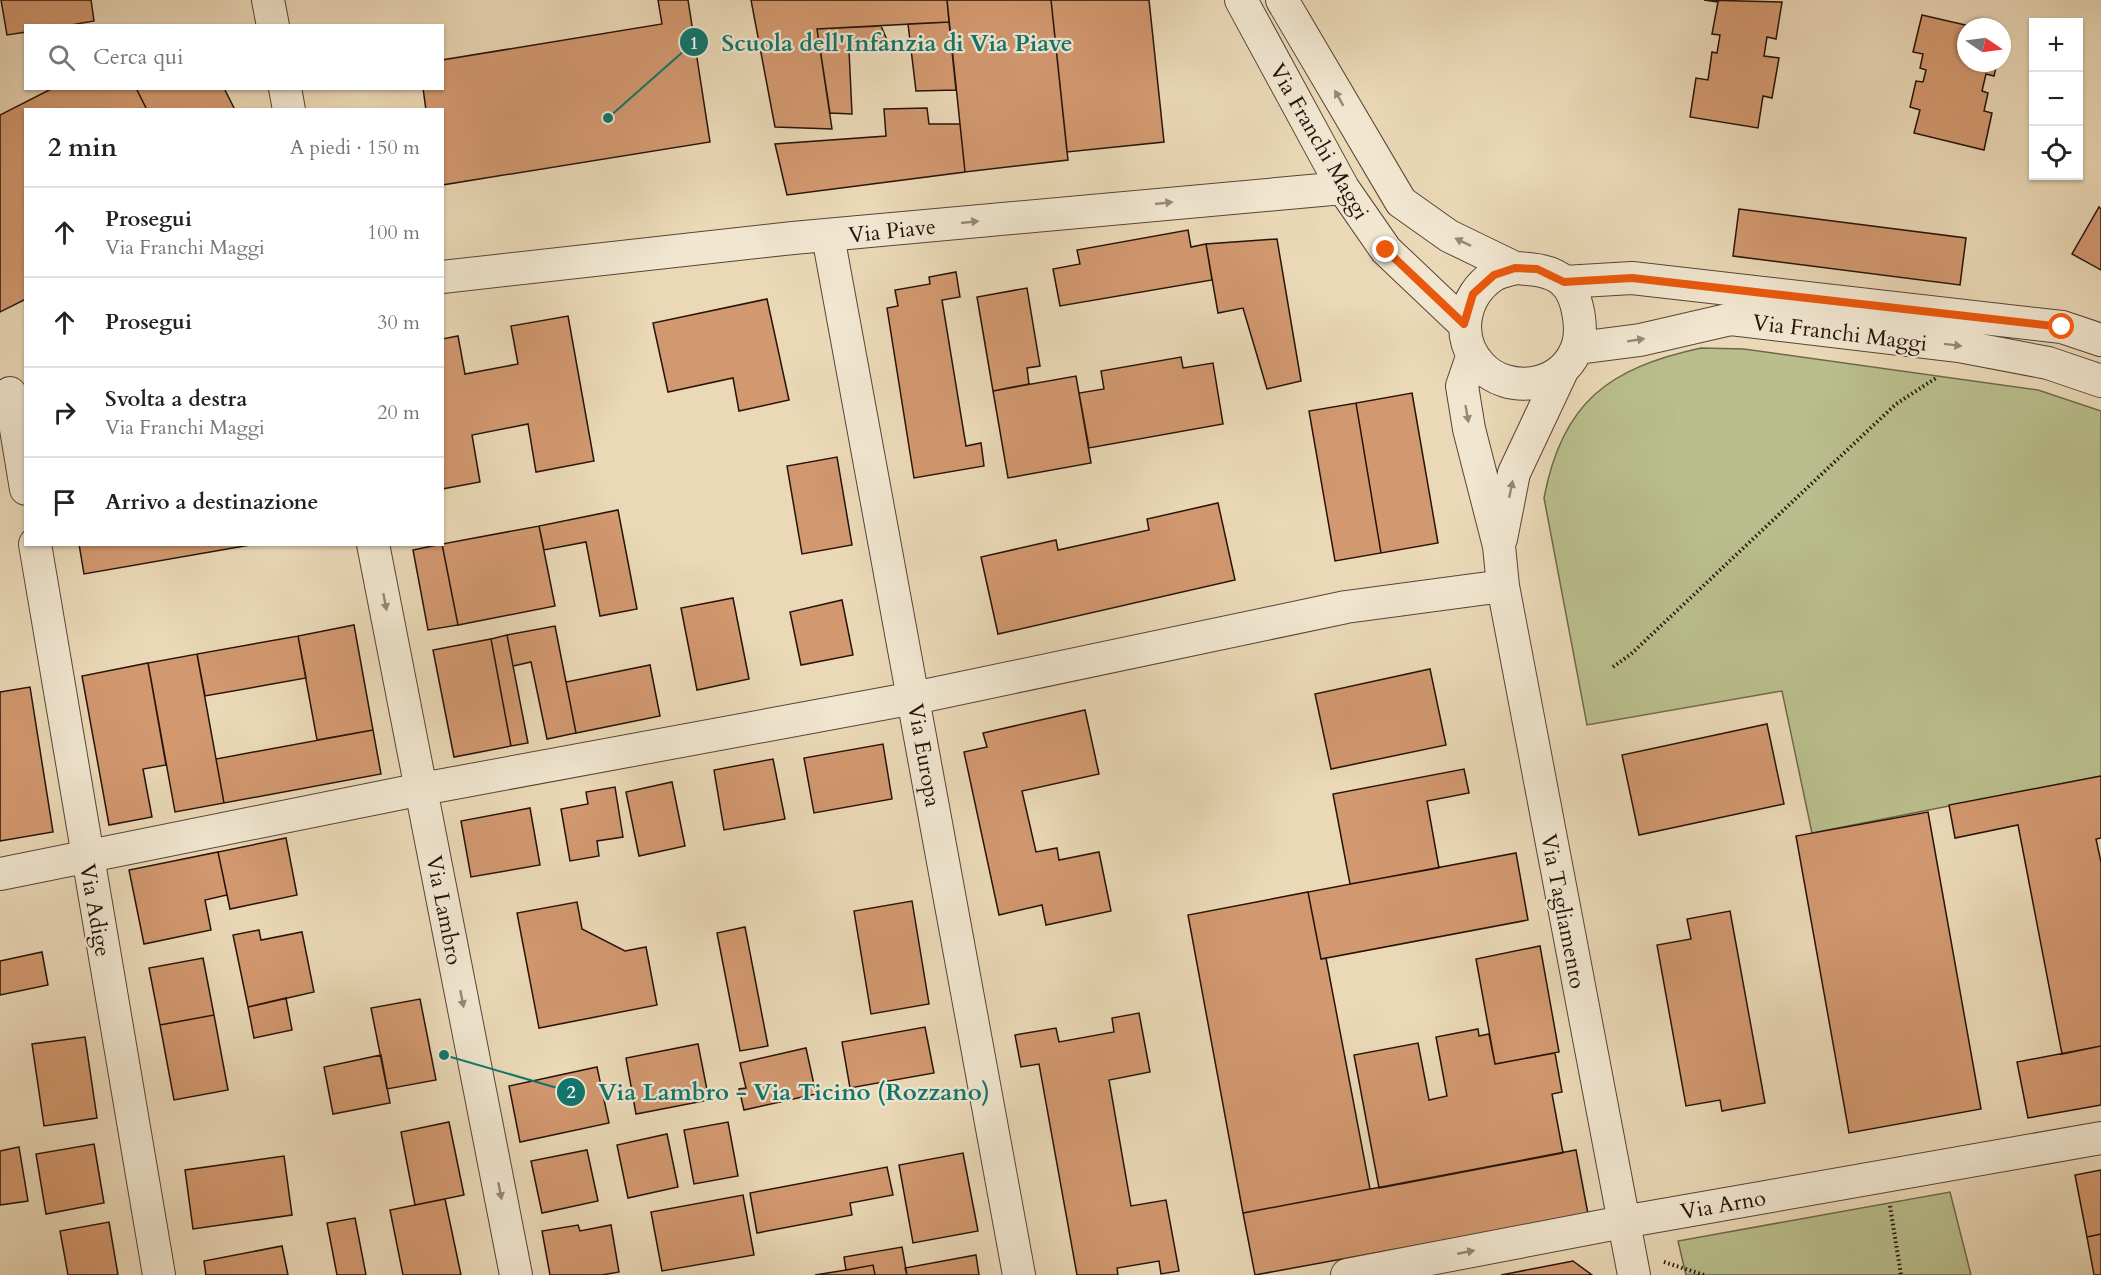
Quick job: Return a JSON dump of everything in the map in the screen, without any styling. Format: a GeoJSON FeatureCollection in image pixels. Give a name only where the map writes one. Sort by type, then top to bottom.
{"type":"FeatureCollection","features":[{"type":"Feature","properties":{"kind":"street"},"geometry":{"type":"LineString","coordinates":[[268,0],[273,24]]}},
{"type":"Feature","properties":{"kind":"street","name":"Via Franchi Maggi"},"geometry":{"type":"LineString","coordinates":[[1240,0],[1343,188],[1386,250],[1464,324]]}},
{"type":"Feature","properties":{"kind":"street","name":"Via Franchi Maggi"},"geometry":{"type":"LineString","coordinates":[[1282,0],[1401,202],[1449,236],[1515,268]]}},
{"type":"Feature","properties":{"kind":"street"},"geometry":{"type":"LineString","coordinates":[[285,90],[289,108]]}},
{"type":"Feature","properties":{"kind":"street","name":"Via Piave"},"geometry":{"type":"LineString","coordinates":[[444,277],[828,236],[1267,193],[1343,188]]}},
{"type":"Feature","properties":{"kind":"street","name":"Via Europa"},"geometry":{"type":"LineString","coordinates":[[828,236],[915,698],[1019,1275]]}},
{"type":"Feature","properties":{"kind":"street"},"geometry":{"type":"LineString","coordinates":[[1515,268],[1537,269],[1564,282],[1580,312],[1570,359],[1534,384],[1512,384],[1489,375],[1472,357],[1467,346],[1464,324],[1473,294],[1494,275],[1515,268]]}},
{"type":"Feature","properties":{"kind":"street","name":"Via Franchi Maggi"},"geometry":{"type":"LineString","coordinates":[[1564,282],[1632,278],[2062,327],[2101,340]]}},
{"type":"Feature","properties":{"kind":"street","name":"Via Franchi Maggi"},"geometry":{"type":"LineString","coordinates":[[1570,359],[1640,340],[1731,320],[1959,346],[2048,363],[2101,381]]}},
{"type":"Feature","properties":{"kind":"street","name":"Via Tagliamento"},"geometry":{"type":"LineString","coordinates":[[1472,357],[1462,386],[1469,429],[1499,546],[1503,586],[1634,1275]]}},
{"type":"Feature","properties":{"kind":"street","name":"Via Tagliamento"},"geometry":{"type":"LineString","coordinates":[[1499,546],[1514,473],[1570,359]]}},
{"type":"Feature","properties":{"kind":"street"},"geometry":{"type":"LineString","coordinates":[[12,393],[24,475]]}},
{"type":"Feature","properties":{"kind":"street","name":"Via Adige"},"geometry":{"type":"LineString","coordinates":[[35,546],[159,1275]]}},
{"type":"Feature","properties":{"kind":"street","name":"Via Lambro"},"geometry":{"type":"LineString","coordinates":[[373,546],[516,1275]]}},
{"type":"Feature","properties":{"kind":"street"},"geometry":{"type":"LineString","coordinates":[[0,874],[422,789],[915,698],[1346,607],[1503,586]]}},
{"type":"Feature","properties":{"kind":"street","name":"Via Arno"},"geometry":{"type":"LineString","coordinates":[[1347,1275],[1623,1222],[2101,1138]]}},
{"type":"Feature","properties":{"kind":"path"},"geometry":{"type":"LineString","coordinates":[[1613,667],[1640,646],[1896,404],[1940,375]]}},
{"type":"Feature","properties":{"kind":"path"},"geometry":{"type":"LineString","coordinates":[[1885,1176],[1902,1275]]}},
{"type":"Feature","properties":{"kind":"green space"},"geometry":{"type":"Polygon","coordinates":[[[1701,348],[1744,349],[2038,390],[2101,411],[2101,776],[1812,833],[1782,691],[1587,725],[1544,498],[1552,465],[1563,437],[1577,414],[1595,394],[1640,366],[1701,348]]]}},
{"type":"Feature","properties":{"kind":"green space"},"geometry":{"type":"Polygon","coordinates":[[[1950,1192],[1971,1275],[1686,1275],[1678,1241],[1950,1192]]]}},
{"type":"Feature","properties":{"kind":"building"},"geometry":{"type":"Polygon","coordinates":[[[1,0],[91,0],[94,21],[77,24],[24,24],[24,32],[7,35],[1,0]]]}},
{"type":"Feature","properties":{"kind":"building"},"geometry":{"type":"Polygon","coordinates":[[[658,0],[688,0],[710,142],[444,185],[444,108],[426,108],[423,90],[444,90],[444,60],[662,24],[658,0]]]}},
{"type":"Feature","properties":{"kind":"building"},"geometry":{"type":"Polygon","coordinates":[[[751,0],[947,0],[949,22],[817,29],[832,129],[775,127],[751,0]]]}},
{"type":"Feature","properties":{"kind":"building"},"geometry":{"type":"Polygon","coordinates":[[[947,0],[1051,0],[1068,160],[965,172],[947,0]]]}},
{"type":"Feature","properties":{"kind":"building"},"geometry":{"type":"Polygon","coordinates":[[[1051,0],[1149,0],[1164,142],[1067,152],[1051,0]]]}},
{"type":"Feature","properties":{"kind":"building"},"geometry":{"type":"Polygon","coordinates":[[[1704,0],[1782,2],[1776,39],[1767,37],[1764,56],[1779,58],[1772,98],[1763,96],[1758,128],[1690,117],[1696,78],[1708,80],[1712,52],[1717,53],[1720,35],[1712,34],[1718,2],[1704,0]]]}},
{"type":"Feature","properties":{"kind":"building"},"geometry":{"type":"Polygon","coordinates":[[[1922,15],[1957,23],[1957,72],[1995,72],[1994,76],[1986,74],[1982,91],[1988,93],[1984,111],[1992,113],[1984,150],[1914,133],[1920,110],[1910,107],[1916,81],[1923,82],[1926,70],[1920,68],[1923,54],[1913,52],[1922,15]]]}},
{"type":"Feature","properties":{"kind":"building"},"geometry":{"type":"Polygon","coordinates":[[[949,22],[956,90],[916,91],[908,24],[949,22]]]}},
{"type":"Feature","properties":{"kind":"building"},"geometry":{"type":"Polygon","coordinates":[[[881,26],[890,47],[849,50],[852,114],[830,113],[817,29],[881,26]]]}},
{"type":"Feature","properties":{"kind":"building"},"geometry":{"type":"Polygon","coordinates":[[[49,90],[137,90],[146,108],[24,108],[24,300],[0,312],[0,115],[49,90]]]}},
{"type":"Feature","properties":{"kind":"building"},"geometry":{"type":"Polygon","coordinates":[[[137,90],[225,90],[234,108],[146,108],[137,90]]]}},
{"type":"Feature","properties":{"kind":"building"},"geometry":{"type":"Polygon","coordinates":[[[927,108],[929,124],[960,124],[965,172],[787,195],[775,144],[886,136],[884,109],[927,108]]]}},
{"type":"Feature","properties":{"kind":"building"},"geometry":{"type":"Polygon","coordinates":[[[2099,207],[2101,209],[2101,270],[2072,254],[2099,207]]]}},
{"type":"Feature","properties":{"kind":"building"},"geometry":{"type":"Polygon","coordinates":[[[1739,209],[1966,238],[1960,285],[1733,256],[1739,209]]]}},
{"type":"Feature","properties":{"kind":"building"},"geometry":{"type":"Polygon","coordinates":[[[1188,230],[1191,247],[1206,244],[1212,280],[1060,306],[1053,269],[1080,264],[1077,250],[1188,230]]]}},
{"type":"Feature","properties":{"kind":"building"},"geometry":{"type":"Polygon","coordinates":[[[1277,239],[1301,381],[1267,389],[1243,308],[1218,313],[1206,244],[1277,239]]]}},
{"type":"Feature","properties":{"kind":"building"},"geometry":{"type":"Polygon","coordinates":[[[956,272],[960,297],[942,300],[966,446],[981,443],[984,466],[914,478],[887,308],[898,306],[895,290],[930,284],[929,277],[956,272]]]}},
{"type":"Feature","properties":{"kind":"building"},"geometry":{"type":"Polygon","coordinates":[[[1027,288],[1040,366],[1027,368],[1029,384],[993,391],[977,297],[1027,288]]]}},
{"type":"Feature","properties":{"kind":"building"},"geometry":{"type":"Polygon","coordinates":[[[767,299],[789,400],[739,411],[733,378],[668,392],[653,323],[767,299]]]}},
{"type":"Feature","properties":{"kind":"building"},"geometry":{"type":"Polygon","coordinates":[[[568,316],[594,461],[536,472],[528,424],[472,435],[480,482],[444,489],[444,339],[458,336],[465,374],[518,364],[511,326],[568,316]]]}},
{"type":"Feature","properties":{"kind":"building"},"geometry":{"type":"Polygon","coordinates":[[[1181,357],[1183,368],[1213,363],[1223,424],[1089,448],[1079,393],[1104,389],[1101,371],[1181,357]]]}},
{"type":"Feature","properties":{"kind":"building"},"geometry":{"type":"Polygon","coordinates":[[[1076,376],[1091,463],[1008,478],[993,391],[1076,376]]]}},
{"type":"Feature","properties":{"kind":"building"},"geometry":{"type":"Polygon","coordinates":[[[1412,393],[1438,543],[1381,553],[1356,403],[1412,393]]]}},
{"type":"Feature","properties":{"kind":"building"},"geometry":{"type":"Polygon","coordinates":[[[1356,403],[1381,553],[1335,561],[1309,411],[1356,403]]]}},
{"type":"Feature","properties":{"kind":"building"},"geometry":{"type":"Polygon","coordinates":[[[837,457],[852,545],[802,554],[787,466],[837,457]]]}},
{"type":"Feature","properties":{"kind":"building"},"geometry":{"type":"Polygon","coordinates":[[[1218,503],[1235,580],[998,634],[981,557],[1056,540],[1058,550],[1149,530],[1147,519],[1218,503]]]}},
{"type":"Feature","properties":{"kind":"building"},"geometry":{"type":"Polygon","coordinates":[[[618,510],[637,609],[600,616],[586,542],[544,550],[539,526],[618,510]]]}},
{"type":"Feature","properties":{"kind":"building"},"geometry":{"type":"Polygon","coordinates":[[[539,526],[555,606],[458,625],[442,546],[444,544],[539,526]]]}},
{"type":"Feature","properties":{"kind":"building"},"geometry":{"type":"Polygon","coordinates":[[[79,546],[245,546],[84,574],[79,546]]]}},
{"type":"Feature","properties":{"kind":"building"},"geometry":{"type":"Polygon","coordinates":[[[442,546],[458,625],[428,630],[413,550],[442,546]]]}},
{"type":"Feature","properties":{"kind":"building"},"geometry":{"type":"Polygon","coordinates":[[[733,598],[749,679],[697,690],[681,608],[733,598]]]}},
{"type":"Feature","properties":{"kind":"building"},"geometry":{"type":"Polygon","coordinates":[[[842,600],[853,655],[801,665],[790,612],[842,600]]]}},
{"type":"Feature","properties":{"kind":"building"},"geometry":{"type":"Polygon","coordinates":[[[354,625],[373,730],[317,740],[298,636],[354,625]]]}},
{"type":"Feature","properties":{"kind":"building"},"geometry":{"type":"Polygon","coordinates":[[[555,626],[576,733],[547,739],[531,662],[513,666],[507,635],[555,626]]]}},
{"type":"Feature","properties":{"kind":"building"},"geometry":{"type":"Polygon","coordinates":[[[507,635],[528,743],[511,746],[491,639],[507,635]]]}},
{"type":"Feature","properties":{"kind":"building"},"geometry":{"type":"Polygon","coordinates":[[[298,636],[306,678],[205,696],[197,654],[298,636]]]}},
{"type":"Feature","properties":{"kind":"building"},"geometry":{"type":"Polygon","coordinates":[[[491,639],[511,746],[454,757],[433,650],[491,639]]]}},
{"type":"Feature","properties":{"kind":"building"},"geometry":{"type":"Polygon","coordinates":[[[197,654],[224,803],[175,812],[148,663],[197,654]]]}},
{"type":"Feature","properties":{"kind":"building"},"geometry":{"type":"Polygon","coordinates":[[[148,663],[166,765],[143,769],[152,817],[109,825],[82,676],[148,663]]]}},
{"type":"Feature","properties":{"kind":"building"},"geometry":{"type":"Polygon","coordinates":[[[650,665],[660,716],[576,733],[566,682],[650,665]]]}},
{"type":"Feature","properties":{"kind":"building"},"geometry":{"type":"Polygon","coordinates":[[[1430,669],[1446,745],[1331,769],[1315,694],[1430,669]]]}},
{"type":"Feature","properties":{"kind":"building"},"geometry":{"type":"Polygon","coordinates":[[[30,687],[53,832],[0,841],[0,692],[30,687]]]}},
{"type":"Feature","properties":{"kind":"building"},"geometry":{"type":"Polygon","coordinates":[[[1085,710],[1099,774],[1022,791],[1036,852],[1057,848],[1059,860],[1099,852],[1111,911],[1046,925],[1042,905],[999,915],[964,752],[987,747],[983,733],[1085,710]]]}},
{"type":"Feature","properties":{"kind":"building"},"geometry":{"type":"Polygon","coordinates":[[[1767,724],[1784,804],[1639,835],[1622,755],[1767,724]]]}},
{"type":"Feature","properties":{"kind":"building"},"geometry":{"type":"Polygon","coordinates":[[[373,730],[381,774],[224,803],[216,759],[373,730]]]}},
{"type":"Feature","properties":{"kind":"building"},"geometry":{"type":"Polygon","coordinates":[[[883,744],[892,799],[814,813],[804,758],[883,744]]]}},
{"type":"Feature","properties":{"kind":"building"},"geometry":{"type":"Polygon","coordinates":[[[773,759],[785,819],[724,830],[714,770],[773,759]]]}},
{"type":"Feature","properties":{"kind":"building"},"geometry":{"type":"Polygon","coordinates":[[[1464,769],[1469,793],[1427,801],[1439,868],[1350,884],[1333,794],[1464,769]]]}},
{"type":"Feature","properties":{"kind":"building"},"geometry":{"type":"Polygon","coordinates":[[[2101,776],[2101,838],[2096,839],[2101,862],[2101,1046],[2062,1054],[2018,825],[1955,838],[1949,805],[2101,776]]]}},
{"type":"Feature","properties":{"kind":"building"},"geometry":{"type":"Polygon","coordinates":[[[672,782],[685,846],[639,856],[626,792],[672,782]]]}},
{"type":"Feature","properties":{"kind":"building"},"geometry":{"type":"Polygon","coordinates":[[[615,787],[623,837],[597,841],[599,856],[570,861],[561,809],[588,804],[586,792],[615,787]]]}},
{"type":"Feature","properties":{"kind":"building"},"geometry":{"type":"Polygon","coordinates":[[[530,808],[540,865],[471,877],[461,821],[530,808]]]}},
{"type":"Feature","properties":{"kind":"building"},"geometry":{"type":"Polygon","coordinates":[[[1928,812],[1981,1109],[1849,1133],[1796,836],[1928,812]]]}},
{"type":"Feature","properties":{"kind":"building"},"geometry":{"type":"Polygon","coordinates":[[[286,838],[297,895],[230,909],[218,852],[286,838]]]}},
{"type":"Feature","properties":{"kind":"building"},"geometry":{"type":"Polygon","coordinates":[[[218,852],[227,895],[205,900],[211,930],[144,944],[129,870],[218,852]]]}},
{"type":"Feature","properties":{"kind":"building"},"geometry":{"type":"Polygon","coordinates":[[[1516,853],[1528,920],[1321,959],[1308,892],[1516,853]]]}},
{"type":"Feature","properties":{"kind":"building"},"geometry":{"type":"Polygon","coordinates":[[[1308,892],[1321,959],[1326,958],[1370,1189],[1243,1213],[1188,915],[1308,892]]]}},
{"type":"Feature","properties":{"kind":"building"},"geometry":{"type":"Polygon","coordinates":[[[912,901],[929,1004],[871,1014],[854,911],[912,901]]]}},
{"type":"Feature","properties":{"kind":"building"},"geometry":{"type":"Polygon","coordinates":[[[577,902],[582,929],[625,951],[646,947],[657,1005],[539,1028],[517,913],[577,902]]]}},
{"type":"Feature","properties":{"kind":"building"},"geometry":{"type":"Polygon","coordinates":[[[1730,911],[1765,1103],[1722,1111],[1720,1100],[1686,1106],[1657,945],[1691,939],[1687,919],[1730,911]]]}},
{"type":"Feature","properties":{"kind":"building"},"geometry":{"type":"Polygon","coordinates":[[[745,927],[768,1046],[740,1051],[717,933],[745,927]]]}},
{"type":"Feature","properties":{"kind":"building"},"geometry":{"type":"Polygon","coordinates":[[[259,930],[261,940],[302,932],[314,992],[248,1007],[233,935],[259,930]]]}},
{"type":"Feature","properties":{"kind":"building"},"geometry":{"type":"Polygon","coordinates":[[[1540,946],[1559,1052],[1495,1064],[1476,959],[1540,946]]]}},
{"type":"Feature","properties":{"kind":"building"},"geometry":{"type":"Polygon","coordinates":[[[42,952],[48,985],[0,995],[0,961],[42,952]]]}},
{"type":"Feature","properties":{"kind":"building"},"geometry":{"type":"Polygon","coordinates":[[[203,958],[214,1015],[160,1025],[149,968],[203,958]]]}},
{"type":"Feature","properties":{"kind":"building"},"geometry":{"type":"Polygon","coordinates":[[[286,998],[292,1030],[254,1038],[248,1007],[286,998]]]}},
{"type":"Feature","properties":{"kind":"building"},"geometry":{"type":"Polygon","coordinates":[[[420,999],[436,1080],[387,1089],[371,1008],[420,999]]]}},
{"type":"Feature","properties":{"kind":"building"},"geometry":{"type":"Polygon","coordinates":[[[1139,1013],[1150,1072],[1109,1080],[1131,1206],[1166,1200],[1179,1271],[1161,1274],[1159,1261],[1117,1268],[1118,1275],[1077,1275],[1039,1064],[1021,1067],[1015,1035],[1056,1028],[1059,1042],[1114,1032],[1112,1018],[1139,1013]]]}},
{"type":"Feature","properties":{"kind":"building"},"geometry":{"type":"Polygon","coordinates":[[[214,1015],[228,1090],[174,1100],[160,1025],[214,1015]]]}},
{"type":"Feature","properties":{"kind":"building"},"geometry":{"type":"Polygon","coordinates":[[[925,1027],[934,1073],[850,1088],[842,1042],[925,1027]]]}},
{"type":"Feature","properties":{"kind":"building"},"geometry":{"type":"Polygon","coordinates":[[[1478,1029],[1479,1036],[1489,1034],[1495,1064],[1555,1053],[1562,1092],[1552,1094],[1563,1153],[1379,1188],[1354,1055],[1418,1043],[1429,1100],[1447,1096],[1436,1037],[1478,1029]]]}},
{"type":"Feature","properties":{"kind":"building"},"geometry":{"type":"Polygon","coordinates":[[[85,1037],[97,1118],[44,1126],[32,1044],[85,1037]]]}},
{"type":"Feature","properties":{"kind":"building"},"geometry":{"type":"Polygon","coordinates":[[[698,1044],[709,1100],[636,1114],[626,1058],[698,1044]]]}},
{"type":"Feature","properties":{"kind":"building"},"geometry":{"type":"Polygon","coordinates":[[[2101,1046],[2101,1105],[2028,1118],[2017,1062],[2101,1046]]]}},
{"type":"Feature","properties":{"kind":"building"},"geometry":{"type":"Polygon","coordinates":[[[806,1048],[816,1094],[744,1110],[739,1089],[746,1088],[740,1063],[806,1048]]]}},
{"type":"Feature","properties":{"kind":"building"},"geometry":{"type":"Polygon","coordinates":[[[381,1055],[390,1103],[333,1114],[324,1067],[381,1055]]]}},
{"type":"Feature","properties":{"kind":"building"},"geometry":{"type":"Polygon","coordinates":[[[597,1067],[609,1123],[520,1142],[509,1086],[597,1067]]]}},
{"type":"Feature","properties":{"kind":"building"},"geometry":{"type":"Polygon","coordinates":[[[449,1122],[464,1195],[415,1205],[401,1132],[449,1122]]]}},
{"type":"Feature","properties":{"kind":"building"},"geometry":{"type":"Polygon","coordinates":[[[728,1122],[738,1176],[694,1184],[684,1130],[728,1122]]]}},
{"type":"Feature","properties":{"kind":"building"},"geometry":{"type":"Polygon","coordinates":[[[667,1134],[678,1187],[628,1198],[617,1145],[667,1134]]]}},
{"type":"Feature","properties":{"kind":"building"},"geometry":{"type":"Polygon","coordinates":[[[94,1144],[104,1203],[46,1214],[36,1154],[94,1144]]]}},
{"type":"Feature","properties":{"kind":"building"},"geometry":{"type":"Polygon","coordinates":[[[19,1147],[28,1201],[0,1205],[0,1151],[19,1147]]]}},
{"type":"Feature","properties":{"kind":"building"},"geometry":{"type":"Polygon","coordinates":[[[587,1150],[598,1201],[542,1213],[531,1161],[587,1150]]]}},
{"type":"Feature","properties":{"kind":"building"},"geometry":{"type":"Polygon","coordinates":[[[1576,1150],[1588,1214],[1255,1275],[1243,1213],[1576,1150]]]}},
{"type":"Feature","properties":{"kind":"building"},"geometry":{"type":"Polygon","coordinates":[[[963,1153],[978,1231],[913,1243],[899,1165],[963,1153]]]}},
{"type":"Feature","properties":{"kind":"building"},"geometry":{"type":"Polygon","coordinates":[[[284,1156],[292,1215],[193,1229],[185,1170],[284,1156]]]}},
{"type":"Feature","properties":{"kind":"building"},"geometry":{"type":"Polygon","coordinates":[[[887,1167],[893,1195],[850,1203],[852,1215],[757,1233],[750,1193],[887,1167]]]}},
{"type":"Feature","properties":{"kind":"building"},"geometry":{"type":"Polygon","coordinates":[[[2101,1170],[2101,1234],[2087,1237],[2075,1175],[2101,1170]]]}},
{"type":"Feature","properties":{"kind":"building"},"geometry":{"type":"Polygon","coordinates":[[[743,1195],[754,1255],[662,1271],[651,1212],[743,1195]]]}},
{"type":"Feature","properties":{"kind":"building"},"geometry":{"type":"Polygon","coordinates":[[[445,1199],[461,1275],[403,1275],[390,1210],[445,1199]]]}},
{"type":"Feature","properties":{"kind":"building"},"geometry":{"type":"Polygon","coordinates":[[[355,1218],[366,1275],[337,1275],[327,1223],[355,1218]]]}},
{"type":"Feature","properties":{"kind":"building"},"geometry":{"type":"Polygon","coordinates":[[[109,1222],[118,1275],[68,1275],[60,1231],[109,1222]]]}},
{"type":"Feature","properties":{"kind":"building"},"geometry":{"type":"Polygon","coordinates":[[[578,1225],[580,1231],[611,1225],[619,1272],[602,1275],[550,1275],[542,1231],[578,1225]]]}},
{"type":"Feature","properties":{"kind":"building"},"geometry":{"type":"Polygon","coordinates":[[[2101,1234],[2101,1275],[2094,1275],[2087,1237],[2101,1234]]]}},
{"type":"Feature","properties":{"kind":"building"},"geometry":{"type":"Polygon","coordinates":[[[282,1246],[288,1275],[206,1275],[204,1261],[282,1246]]]}},
{"type":"Feature","properties":{"kind":"building"},"geometry":{"type":"Polygon","coordinates":[[[902,1247],[907,1275],[875,1275],[873,1265],[846,1270],[844,1257],[902,1247]]]}},
{"type":"Feature","properties":{"kind":"building"},"geometry":{"type":"Polygon","coordinates":[[[976,1255],[979,1275],[907,1275],[905,1268],[976,1255]]]}},
{"type":"Feature","properties":{"kind":"building"},"geometry":{"type":"Polygon","coordinates":[[[1573,1261],[1592,1275],[1501,1275],[1573,1261]]]}},
{"type":"Feature","properties":{"kind":"building"},"geometry":{"type":"Polygon","coordinates":[[[873,1265],[875,1275],[815,1275],[846,1270],[873,1265]]]}},
{"type":"Feature","properties":{"kind":"place","name":"Scuola dell'Infanzia di Via Piave"},"geometry":{"type":"Point","coordinates":[608,118]}},
{"type":"Feature","properties":{"kind":"place","name":"Via Lambro - Via Ticino (Rozzano)"},"geometry":{"type":"Point","coordinates":[444,1055]}},
{"type":"Feature","properties":{"kind":"route"},"geometry":{"type":"LineString","coordinates":[[1386,250],[1464,324],[1473,294],[1494,275],[1515,268],[1537,269],[1564,282],[1632,278],[2062,327]]}}]}
